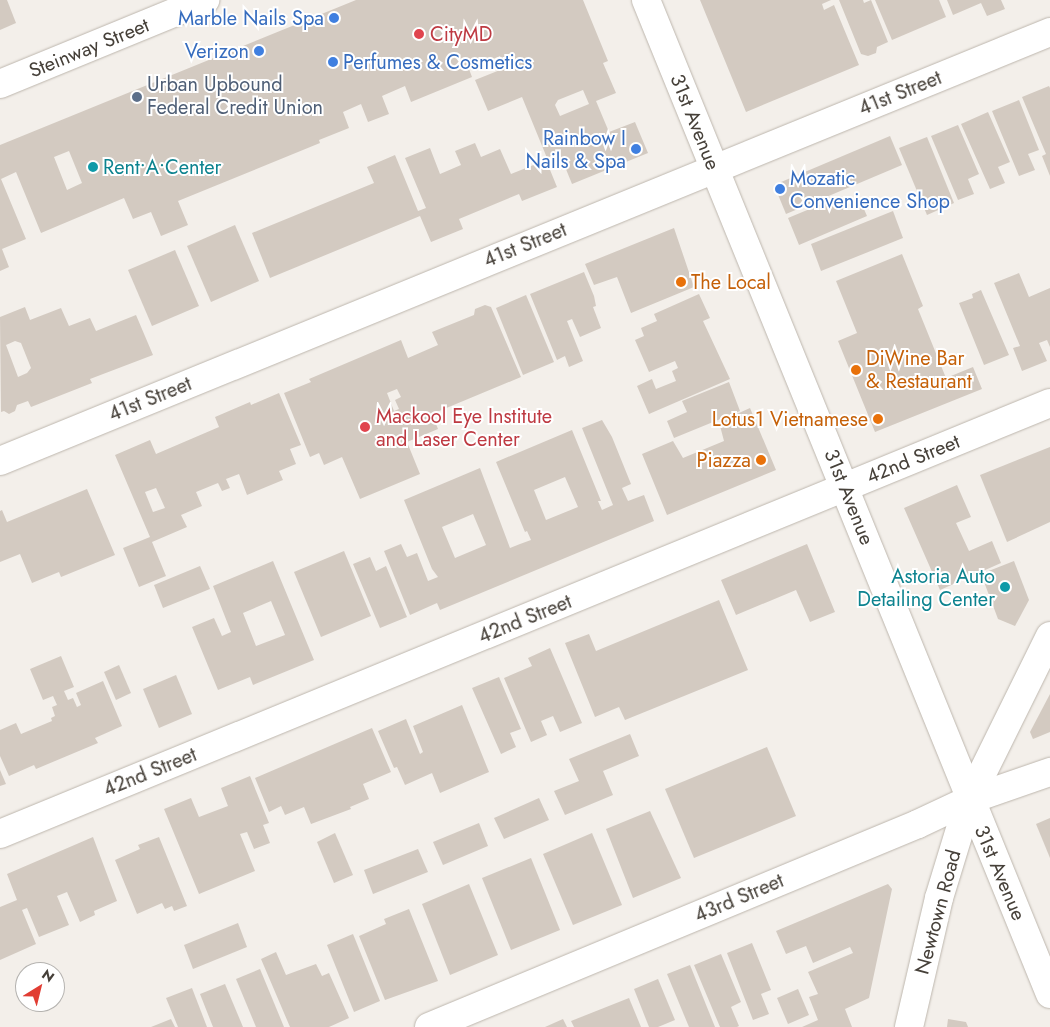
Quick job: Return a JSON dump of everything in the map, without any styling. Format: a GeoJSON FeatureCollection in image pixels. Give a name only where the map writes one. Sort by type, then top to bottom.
{"type":"FeatureCollection","features":[{"type":"Feature","properties":{"kind":"street","name":"Steinway Street"},"geometry":{"type":"LineString","coordinates":[[0,84],[205,0]]}},
{"type":"Feature","properties":{"kind":"street","name":"31st Avenue"},"geometry":{"type":"LineString","coordinates":[[646,0],[952,750],[969,800],[1050,994]]}},
{"type":"Feature","properties":{"kind":"street","name":"41st Street"},"geometry":{"type":"LineString","coordinates":[[0,461],[1050,32]]}},
{"type":"Feature","properties":{"kind":"street","name":"42nd Street"},"geometry":{"type":"LineString","coordinates":[[0,834],[1050,403]]}},
{"type":"Feature","properties":{"kind":"street","name":"Newtown Road"},"geometry":{"type":"LineString","coordinates":[[909,1027],[938,898],[969,800],[1050,636]]}},
{"type":"Feature","properties":{"kind":"street","name":"43rd Street"},"geometry":{"type":"LineString","coordinates":[[429,1027],[918,824],[969,800],[1050,772]]}},
{"type":"Feature","properties":{"kind":"building"},"geometry":{"type":"Polygon","coordinates":[[[0,0],[7,0],[16,23],[0,30],[0,0]]]}},
{"type":"Feature","properties":{"kind":"building"},"geometry":{"type":"Polygon","coordinates":[[[356,0],[583,0],[608,61],[603,63],[616,93],[596,101],[609,132],[635,122],[648,153],[572,184],[559,152],[547,158],[522,97],[488,111],[475,80],[505,68],[500,56],[469,69],[472,77],[411,102],[405,86],[382,96],[389,114],[368,122],[361,104],[343,112],[349,128],[319,140],[320,143],[178,201],[188,225],[161,236],[151,212],[133,219],[124,198],[41,233],[16,172],[1,179],[26,239],[2,249],[9,267],[0,271],[0,145],[356,0]],[[583,90],[558,100],[555,105],[560,116],[589,104],[583,90]],[[69,151],[54,157],[67,190],[82,183],[69,151]]]}},
{"type":"Feature","properties":{"kind":"building"},"geometry":{"type":"Polygon","coordinates":[[[700,0],[831,0],[822,4],[824,10],[834,5],[859,65],[746,112],[700,0]]]}},
{"type":"Feature","properties":{"kind":"building"},"geometry":{"type":"Polygon","coordinates":[[[839,0],[863,0],[864,3],[871,0],[888,42],[877,47],[876,53],[868,56],[861,54],[839,0]]]}},
{"type":"Feature","properties":{"kind":"building"},"geometry":{"type":"Polygon","coordinates":[[[875,0],[939,0],[946,17],[892,40],[875,0]]]}},
{"type":"Feature","properties":{"kind":"building"},"geometry":{"type":"Polygon","coordinates":[[[947,0],[1001,0],[1005,9],[987,16],[981,3],[953,15],[947,0]]]}},
{"type":"Feature","properties":{"kind":"building"},"geometry":{"type":"Polygon","coordinates":[[[1049,86],[1050,176],[1042,156],[1046,154],[1022,97],[1049,86]]]}},
{"type":"Feature","properties":{"kind":"building"},"geometry":{"type":"Polygon","coordinates":[[[1019,100],[1039,150],[1028,154],[1035,170],[1019,176],[992,111],[1019,100]]]}},
{"type":"Feature","properties":{"kind":"building"},"geometry":{"type":"Polygon","coordinates":[[[988,112],[1010,162],[998,167],[1005,183],[990,189],[961,124],[988,112]]]}},
{"type":"Feature","properties":{"kind":"building"},"geometry":{"type":"Polygon","coordinates":[[[958,125],[979,174],[968,179],[974,194],[958,200],[931,136],[958,125]]]}},
{"type":"Feature","properties":{"kind":"building"},"geometry":{"type":"Polygon","coordinates":[[[890,136],[902,165],[786,214],[774,185],[890,136]]]}},
{"type":"Feature","properties":{"kind":"building"},"geometry":{"type":"Polygon","coordinates":[[[927,137],[954,203],[927,215],[899,148],[927,137]]]}},
{"type":"Feature","properties":{"kind":"building"},"geometry":{"type":"Polygon","coordinates":[[[475,143],[481,157],[500,149],[511,174],[546,160],[557,187],[522,201],[519,194],[459,219],[463,229],[431,242],[420,216],[270,278],[252,233],[374,183],[367,167],[395,155],[418,211],[426,208],[405,158],[430,148],[440,174],[461,165],[455,151],[475,143]]]}},
{"type":"Feature","properties":{"kind":"building"},"geometry":{"type":"Polygon","coordinates":[[[841,196],[846,205],[860,200],[867,216],[799,245],[788,218],[841,196]]]}},
{"type":"Feature","properties":{"kind":"building"},"geometry":{"type":"Polygon","coordinates":[[[893,211],[903,238],[821,271],[811,244],[893,211]]]}},
{"type":"Feature","properties":{"kind":"building"},"geometry":{"type":"Polygon","coordinates":[[[235,225],[259,281],[211,302],[187,246],[235,225]]]}},
{"type":"Feature","properties":{"kind":"building"},"geometry":{"type":"Polygon","coordinates":[[[674,228],[694,287],[631,313],[617,277],[594,285],[585,264],[674,228]]]}},
{"type":"Feature","properties":{"kind":"building"},"geometry":{"type":"Polygon","coordinates":[[[175,250],[199,306],[152,326],[128,270],[175,250]]]}},
{"type":"Feature","properties":{"kind":"building"},"geometry":{"type":"Polygon","coordinates":[[[902,254],[923,306],[918,309],[946,378],[973,367],[982,389],[875,432],[838,341],[857,333],[836,281],[902,254]]]}},
{"type":"Feature","properties":{"kind":"building"},"geometry":{"type":"Polygon","coordinates":[[[584,272],[594,296],[596,306],[593,307],[601,328],[580,337],[572,319],[567,321],[583,361],[569,367],[565,356],[557,360],[530,294],[584,272]]]}},
{"type":"Feature","properties":{"kind":"building"},"geometry":{"type":"Polygon","coordinates":[[[1019,273],[1029,297],[1050,288],[1050,347],[1047,340],[1039,343],[1047,361],[1022,371],[1013,348],[1020,346],[994,283],[1019,273]]]}},
{"type":"Feature","properties":{"kind":"building"},"geometry":{"type":"Polygon","coordinates":[[[981,290],[1009,355],[984,365],[959,303],[973,298],[972,294],[981,290]]]}},
{"type":"Feature","properties":{"kind":"building"},"geometry":{"type":"Polygon","coordinates":[[[699,294],[710,318],[703,321],[730,379],[649,414],[637,386],[652,379],[656,389],[676,381],[672,371],[678,368],[675,361],[649,372],[635,340],[644,336],[641,328],[657,321],[654,314],[699,294]]]}},
{"type":"Feature","properties":{"kind":"building"},"geometry":{"type":"Polygon","coordinates":[[[526,295],[554,362],[523,375],[496,308],[526,295]]]}},
{"type":"Feature","properties":{"kind":"building"},"geometry":{"type":"Polygon","coordinates":[[[485,305],[491,307],[521,377],[432,414],[438,429],[407,442],[420,474],[360,499],[342,457],[324,465],[319,453],[310,457],[284,393],[311,382],[309,379],[401,340],[408,358],[438,345],[432,332],[474,315],[475,309],[485,305]],[[397,389],[387,393],[394,411],[399,409],[395,400],[401,397],[397,389]]]}},
{"type":"Feature","properties":{"kind":"building"},"geometry":{"type":"Polygon","coordinates":[[[25,307],[30,320],[61,308],[69,326],[90,318],[96,331],[136,315],[153,355],[90,379],[92,383],[31,407],[28,401],[17,405],[15,411],[9,414],[4,411],[1,412],[0,317],[25,307]],[[15,341],[6,345],[18,377],[27,373],[31,368],[21,343],[15,341]]]}},
{"type":"Feature","properties":{"kind":"building"},"geometry":{"type":"Polygon","coordinates":[[[729,382],[740,411],[674,438],[667,421],[687,412],[682,401],[729,382]]]}},
{"type":"Feature","properties":{"kind":"building"},"geometry":{"type":"Polygon","coordinates":[[[279,393],[301,445],[290,449],[296,464],[279,471],[283,480],[247,495],[239,474],[226,479],[230,488],[222,491],[218,483],[196,492],[202,506],[181,515],[187,527],[152,542],[166,576],[139,587],[123,548],[150,537],[115,455],[150,440],[156,454],[219,427],[215,417],[250,402],[251,405],[279,393]],[[156,488],[145,492],[153,512],[165,508],[156,488]]]}},
{"type":"Feature","properties":{"kind":"building"},"geometry":{"type":"Polygon","coordinates":[[[750,408],[776,470],[667,515],[642,454],[673,441],[683,458],[724,441],[719,422],[750,408]]]}},
{"type":"Feature","properties":{"kind":"building"},"geometry":{"type":"Polygon","coordinates":[[[602,420],[612,437],[631,484],[622,488],[628,501],[644,495],[654,521],[440,610],[437,603],[410,615],[384,551],[401,544],[407,557],[417,553],[428,581],[438,577],[432,569],[404,500],[480,468],[510,548],[531,540],[527,531],[525,532],[496,462],[572,430],[601,501],[598,501],[602,510],[613,505],[582,428],[602,420]],[[565,477],[534,490],[546,520],[578,507],[565,477]],[[473,514],[442,527],[455,558],[486,545],[473,514]]]}},
{"type":"Feature","properties":{"kind":"building"},"geometry":{"type":"Polygon","coordinates":[[[1050,447],[1050,522],[1007,542],[980,475],[1050,447]]]}},
{"type":"Feature","properties":{"kind":"building"},"geometry":{"type":"Polygon","coordinates":[[[957,485],[971,517],[956,523],[969,551],[992,541],[1001,563],[940,590],[904,508],[957,485]]]}},
{"type":"Feature","properties":{"kind":"building"},"geometry":{"type":"Polygon","coordinates":[[[87,489],[115,555],[61,577],[59,572],[32,583],[20,554],[0,562],[0,511],[2,510],[7,522],[87,489]]]}},
{"type":"Feature","properties":{"kind":"building"},"geometry":{"type":"Polygon","coordinates":[[[807,544],[835,612],[810,622],[796,590],[736,615],[721,580],[807,544]]]}},
{"type":"Feature","properties":{"kind":"building"},"geometry":{"type":"Polygon","coordinates":[[[344,551],[371,616],[321,637],[294,572],[344,551]]]}},
{"type":"Feature","properties":{"kind":"building"},"geometry":{"type":"Polygon","coordinates":[[[370,557],[376,571],[386,566],[407,617],[380,628],[353,564],[370,557]]]}},
{"type":"Feature","properties":{"kind":"building"},"geometry":{"type":"Polygon","coordinates":[[[273,561],[314,660],[253,685],[250,677],[218,690],[192,627],[214,618],[222,636],[231,632],[213,586],[273,561]],[[271,601],[243,613],[256,646],[285,635],[271,601]]]}},
{"type":"Feature","properties":{"kind":"building","name":"Astoria Auto Detailing Center"},"geometry":{"type":"Polygon","coordinates":[[[1014,561],[1029,600],[1015,626],[998,619],[981,574],[1014,561]]]}},
{"type":"Feature","properties":{"kind":"building"},"geometry":{"type":"Polygon","coordinates":[[[200,566],[210,589],[163,608],[154,585],[200,566]]]}},
{"type":"Feature","properties":{"kind":"building"},"geometry":{"type":"Polygon","coordinates":[[[719,600],[748,670],[625,720],[619,707],[595,717],[565,643],[589,634],[596,651],[719,600]]]}},
{"type":"Feature","properties":{"kind":"building"},"geometry":{"type":"Polygon","coordinates":[[[550,648],[582,723],[560,732],[553,716],[541,721],[547,735],[531,742],[504,678],[532,666],[528,658],[550,648]]]}},
{"type":"Feature","properties":{"kind":"building"},"geometry":{"type":"Polygon","coordinates":[[[61,656],[74,687],[64,691],[68,700],[73,698],[77,707],[81,705],[76,693],[103,681],[122,726],[95,738],[98,743],[36,769],[34,765],[9,776],[0,756],[0,730],[16,723],[21,734],[52,721],[51,718],[55,716],[52,707],[57,705],[53,696],[43,700],[30,669],[61,656]]]}},
{"type":"Feature","properties":{"kind":"building"},"geometry":{"type":"Polygon","coordinates":[[[119,665],[131,693],[116,700],[104,672],[119,665]]]}},
{"type":"Feature","properties":{"kind":"building"},"geometry":{"type":"Polygon","coordinates":[[[176,675],[192,714],[159,728],[143,689],[176,675]]]}},
{"type":"Feature","properties":{"kind":"building"},"geometry":{"type":"Polygon","coordinates":[[[499,677],[521,729],[510,733],[516,747],[501,754],[472,688],[499,677]]]}},
{"type":"Feature","properties":{"kind":"building"},"geometry":{"type":"Polygon","coordinates":[[[1050,694],[1050,732],[1033,739],[1030,732],[1050,694]]]}},
{"type":"Feature","properties":{"kind":"building"},"geometry":{"type":"Polygon","coordinates":[[[462,705],[489,772],[440,793],[432,773],[405,785],[397,767],[394,768],[378,731],[406,719],[420,754],[423,752],[413,726],[462,705]]]}},
{"type":"Feature","properties":{"kind":"building"},"geometry":{"type":"Polygon","coordinates":[[[372,728],[391,772],[363,784],[369,799],[350,807],[351,809],[311,824],[304,807],[285,815],[281,806],[269,812],[255,778],[372,728]]]}},
{"type":"Feature","properties":{"kind":"building"},"geometry":{"type":"Polygon","coordinates":[[[630,734],[639,756],[603,771],[613,795],[565,815],[554,791],[579,781],[569,759],[630,734]]]}},
{"type":"Feature","properties":{"kind":"building"},"geometry":{"type":"Polygon","coordinates":[[[767,747],[796,816],[694,858],[665,789],[767,747]]]}},
{"type":"Feature","properties":{"kind":"building"},"geometry":{"type":"Polygon","coordinates":[[[0,770],[6,784],[0,786],[0,770]]]}},
{"type":"Feature","properties":{"kind":"building"},"geometry":{"type":"Polygon","coordinates":[[[250,776],[269,823],[263,825],[270,843],[254,849],[247,832],[240,834],[255,871],[199,894],[164,809],[191,798],[199,817],[228,806],[221,788],[250,776]]]}},
{"type":"Feature","properties":{"kind":"building"},"geometry":{"type":"Polygon","coordinates":[[[539,798],[549,820],[504,839],[494,818],[539,798]]]}},
{"type":"Feature","properties":{"kind":"building"},"geometry":{"type":"Polygon","coordinates":[[[650,811],[681,878],[633,898],[606,829],[650,811]]]}},
{"type":"Feature","properties":{"kind":"building"},"geometry":{"type":"Polygon","coordinates":[[[1050,818],[1050,858],[1036,824],[1050,818]]]}},
{"type":"Feature","properties":{"kind":"building"},"geometry":{"type":"Polygon","coordinates":[[[479,823],[488,846],[443,865],[433,842],[479,823]]]}},
{"type":"Feature","properties":{"kind":"building"},"geometry":{"type":"Polygon","coordinates":[[[335,833],[353,875],[334,883],[317,842],[335,833]]]}},
{"type":"Feature","properties":{"kind":"building"},"geometry":{"type":"Polygon","coordinates":[[[592,833],[622,905],[573,925],[543,854],[592,833]]]}},
{"type":"Feature","properties":{"kind":"building"},"geometry":{"type":"Polygon","coordinates":[[[93,837],[117,901],[94,911],[95,915],[80,922],[67,892],[57,896],[69,925],[39,937],[27,908],[22,910],[36,944],[0,960],[0,907],[17,900],[7,874],[93,837]]]}},
{"type":"Feature","properties":{"kind":"building"},"geometry":{"type":"Polygon","coordinates":[[[159,837],[187,906],[174,911],[172,906],[165,909],[162,903],[137,914],[115,860],[140,849],[138,845],[159,837]]]}},
{"type":"Feature","properties":{"kind":"building"},"geometry":{"type":"Polygon","coordinates":[[[418,849],[428,872],[373,894],[364,870],[418,849]]]}},
{"type":"Feature","properties":{"kind":"building"},"geometry":{"type":"Polygon","coordinates":[[[531,858],[560,930],[511,950],[482,878],[531,858]]]}},
{"type":"Feature","properties":{"kind":"building"},"geometry":{"type":"Polygon","coordinates":[[[469,884],[498,955],[450,975],[422,904],[469,884]]]}},
{"type":"Feature","properties":{"kind":"building"},"geometry":{"type":"Polygon","coordinates":[[[888,884],[892,889],[869,998],[845,1009],[852,1027],[802,1027],[818,1020],[809,997],[818,994],[808,972],[853,953],[850,947],[813,963],[806,946],[786,954],[776,931],[888,884]]]}},
{"type":"Feature","properties":{"kind":"building"},"geometry":{"type":"Polygon","coordinates":[[[409,909],[438,981],[385,1000],[359,936],[386,924],[384,919],[409,909]]]}},
{"type":"Feature","properties":{"kind":"building"},"geometry":{"type":"Polygon","coordinates":[[[238,923],[247,947],[193,969],[184,945],[238,923]]]}},
{"type":"Feature","properties":{"kind":"building"},"geometry":{"type":"Polygon","coordinates":[[[353,934],[380,1001],[354,1012],[327,945],[353,934]]]}},
{"type":"Feature","properties":{"kind":"building"},"geometry":{"type":"Polygon","coordinates":[[[752,943],[771,990],[761,994],[769,1014],[753,1020],[727,953],[752,943]]]}},
{"type":"Feature","properties":{"kind":"building"},"geometry":{"type":"Polygon","coordinates":[[[276,952],[286,975],[316,964],[322,976],[329,973],[349,1018],[329,1027],[290,1027],[261,959],[276,952]]]}},
{"type":"Feature","properties":{"kind":"building"},"geometry":{"type":"Polygon","coordinates":[[[721,954],[741,1002],[731,1007],[739,1026],[737,1027],[720,1027],[694,965],[721,954]]]}},
{"type":"Feature","properties":{"kind":"building"},"geometry":{"type":"Polygon","coordinates":[[[690,965],[715,1027],[689,1027],[667,974],[690,965]]]}},
{"type":"Feature","properties":{"kind":"building"},"geometry":{"type":"Polygon","coordinates":[[[260,969],[284,1027],[256,1027],[236,979],[260,969]]]}},
{"type":"Feature","properties":{"kind":"building"},"geometry":{"type":"Polygon","coordinates":[[[658,979],[675,1020],[658,1027],[649,1027],[634,989],[658,979]]]}},
{"type":"Feature","properties":{"kind":"building"},"geometry":{"type":"Polygon","coordinates":[[[225,984],[243,1027],[213,1027],[200,994],[225,984]]]}},
{"type":"Feature","properties":{"kind":"building"},"geometry":{"type":"Polygon","coordinates":[[[192,988],[207,1027],[178,1027],[166,998],[192,988]]]}},
{"type":"Feature","properties":{"kind":"building"},"geometry":{"type":"Polygon","coordinates":[[[798,989],[809,1015],[788,1024],[777,998],[798,989]]]}},
{"type":"Feature","properties":{"kind":"building"},"geometry":{"type":"Polygon","coordinates":[[[629,998],[641,1027],[574,1027],[571,1021],[629,998]]]}},
{"type":"Feature","properties":{"kind":"building"},"geometry":{"type":"Polygon","coordinates":[[[171,1019],[175,1027],[151,1027],[171,1019]]]}},
{"type":"Feature","properties":{"kind":"building"},"geometry":{"type":"Polygon","coordinates":[[[563,1019],[567,1027],[545,1027],[563,1019]]]}},
{"type":"Feature","properties":{"kind":"building"},"geometry":{"type":"Polygon","coordinates":[[[948,1019],[966,1022],[968,1027],[947,1027],[948,1019]]]}},
{"type":"Feature","properties":{"kind":"place","name":"Marble Nails Spa"},"geometry":{"type":"Point","coordinates":[334,18]}},
{"type":"Feature","properties":{"kind":"place","name":"CityMD"},"geometry":{"type":"Point","coordinates":[419,34]}},
{"type":"Feature","properties":{"kind":"place","name":"Verizon"},"geometry":{"type":"Point","coordinates":[259,51]}},
{"type":"Feature","properties":{"kind":"place","name":"Perfumes & Cosmetics"},"geometry":{"type":"Point","coordinates":[333,62]}},
{"type":"Feature","properties":{"kind":"place","name":"Urban Upbound Federal Credit Union"},"geometry":{"type":"Point","coordinates":[137,97]}},
{"type":"Feature","properties":{"kind":"place","name":"Rainbow I Nails & Spa"},"geometry":{"type":"Point","coordinates":[636,149]}},
{"type":"Feature","properties":{"kind":"place","name":"Rent•A•Center"},"geometry":{"type":"Point","coordinates":[93,167]}},
{"type":"Feature","properties":{"kind":"place","name":"Mozatic Convenience Shop"},"geometry":{"type":"Point","coordinates":[780,189]}},
{"type":"Feature","properties":{"kind":"place","name":"The Local"},"geometry":{"type":"Point","coordinates":[681,282]}},
{"type":"Feature","properties":{"kind":"place","name":"DiWine Bar & Restaurant"},"geometry":{"type":"Point","coordinates":[856,370]}},
{"type":"Feature","properties":{"kind":"place","name":"Lotus1 Vietnamese"},"geometry":{"type":"Point","coordinates":[878,419]}},
{"type":"Feature","properties":{"kind":"place","name":"Mackool Eye Institute and Laser Center"},"geometry":{"type":"Point","coordinates":[365,427]}},
{"type":"Feature","properties":{"kind":"place","name":"Piazza"},"geometry":{"type":"Point","coordinates":[761,460]}},
{"type":"Feature","properties":{"kind":"place","name":"Astoria Auto Detailing Center"},"geometry":{"type":"Point","coordinates":[1005,587]}}]}
